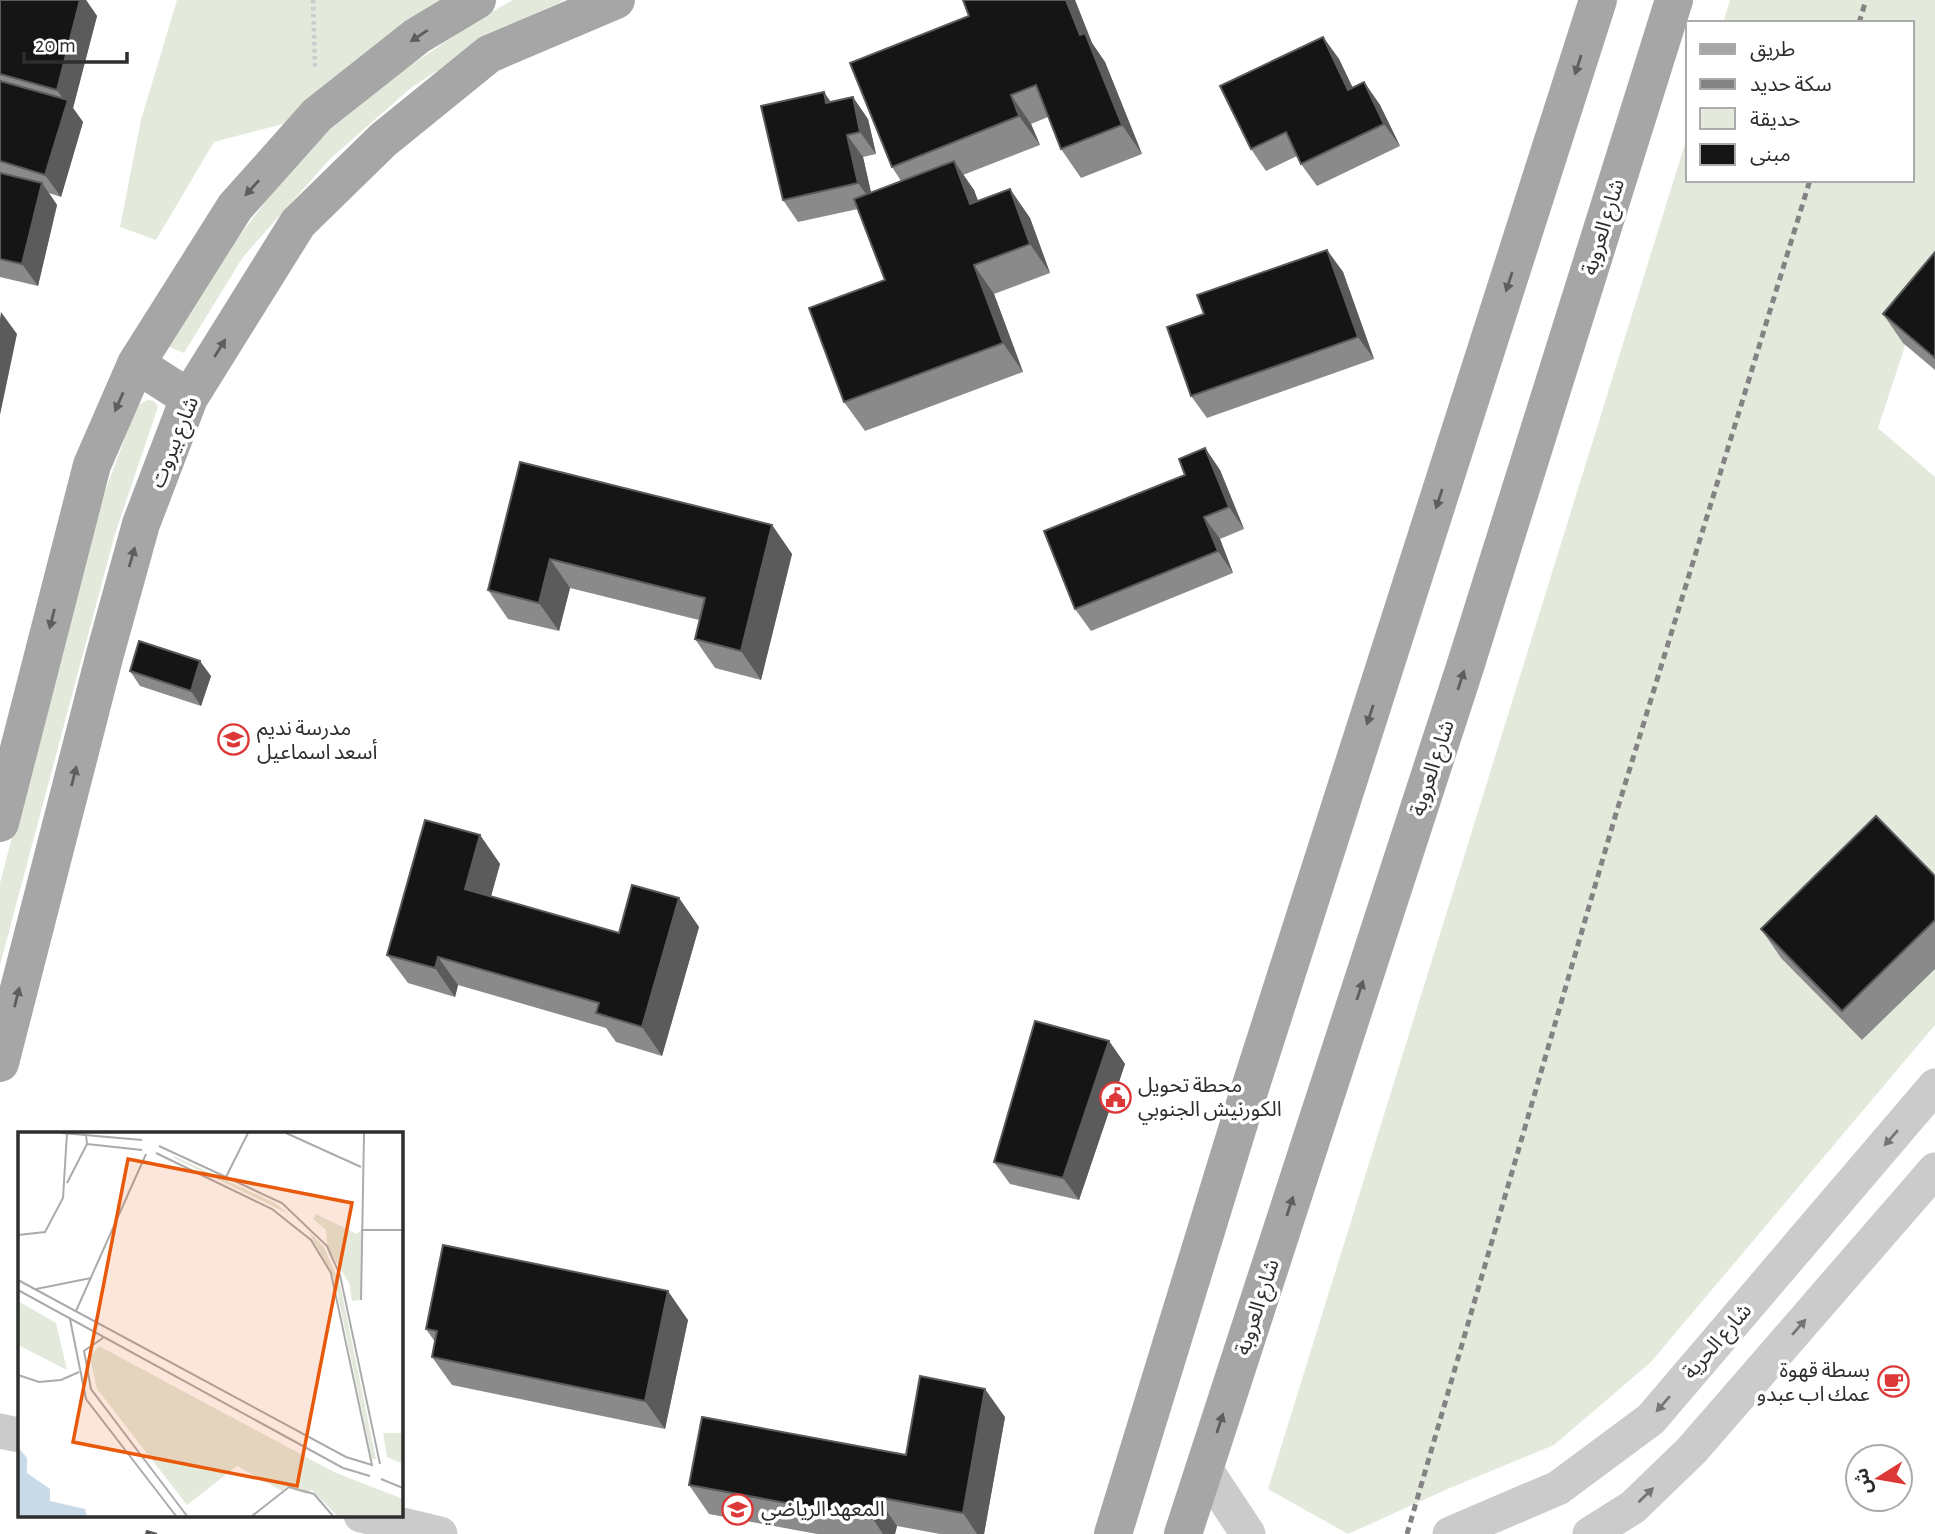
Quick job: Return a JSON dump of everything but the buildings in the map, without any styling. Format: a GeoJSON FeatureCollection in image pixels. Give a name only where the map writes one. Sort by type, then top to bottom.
{"type":"FeatureCollection","features":[{"type":"Feature","properties":{"kind":"main road"},"geometry":{"type":"LineString","coordinates":[[0,823],[92,465],[136,364],[235,207],[317,115],[417,36],[477,0]]}},
{"type":"Feature","properties":{"kind":"main road","name":"شارع بيروت"},"geometry":{"type":"LineString","coordinates":[[0,1063],[141,524],[189,398],[298,223],[383,140],[489,54],[616,0]]}},
{"type":"Feature","properties":{"kind":"main road"},"geometry":{"type":"LineString","coordinates":[[1113,1534],[1248,1094],[1598,0]]}},
{"type":"Feature","properties":{"kind":"main road","name":"شارع العروبة"},"geometry":{"type":"LineString","coordinates":[[1183,1534],[1465,667],[1674,0]]}},
{"type":"Feature","properties":{"kind":"main road"},"geometry":{"type":"LineString","coordinates":[[136,364],[189,398]]}},
{"type":"Feature","properties":{"kind":"street","name":"شارع الحرية"},"geometry":{"type":"LineString","coordinates":[[1456,1532],[1558,1488],[1650,1419],[1935,1086]]}},
{"type":"Feature","properties":{"kind":"street"},"geometry":{"type":"LineString","coordinates":[[1590,1534],[1633,1507],[1692,1450],[1935,1170]]}},
{"type":"Feature","properties":{"kind":"street"},"geometry":{"type":"LineString","coordinates":[[0,1431],[18,1435]]}},
{"type":"Feature","properties":{"kind":"street"},"geometry":{"type":"LineString","coordinates":[[1205,1469],[1248,1534]]}},
{"type":"Feature","properties":{"kind":"street"},"geometry":{"type":"LineString","coordinates":[[365,1516],[440,1534]]}},
{"type":"Feature","properties":{"kind":"path"},"geometry":{"type":"LineString","coordinates":[[313,0],[317,115]]}},
{"type":"Feature","properties":{"kind":"green space"},"geometry":{"type":"Polygon","coordinates":[[[177,0],[446,0],[317,115],[214,142],[156,240],[120,227],[141,120],[177,0]]]}},
{"type":"Feature","properties":{"kind":"green space"},"geometry":{"type":"Polygon","coordinates":[[[513,0],[565,0],[508,26],[412,87],[330,159],[243,257],[184,353],[167,346],[206,281],[271,194],[329,130],[404,70],[480,18],[513,0]]]}},
{"type":"Feature","properties":{"kind":"green space"},"geometry":{"type":"Polygon","coordinates":[[[1730,0],[1935,0],[1935,255],[1878,428],[1935,477],[1935,1025],[1651,1362],[1554,1445],[1348,1534],[1268,1489],[1686,140],[1686,182],[1914,182],[1914,21],[1724,21],[1730,0]]]}},
{"type":"Feature","properties":{"kind":"green space"},"geometry":{"type":"Polygon","coordinates":[[[148,400],[154,401],[158,407],[115,534],[0,965],[0,883],[97,513],[136,408],[148,400]]]}},
{"type":"Feature","properties":{"kind":"railway"},"geometry":{"type":"LineString","coordinates":[[1860,21],[1866,0]]}},
{"type":"Feature","properties":{"kind":"railway"},"geometry":{"type":"LineString","coordinates":[[1407,1534],[1615,817],[1809,182]]}},
{"type":"Feature","properties":{"kind":"place","name":"مدرسة نديم أسعد اسماعيل"},"geometry":{"type":"Point","coordinates":[234,740]}},
{"type":"Feature","properties":{"kind":"place","name":"محطة تحويل الكورنيش الجنوبي"},"geometry":{"type":"Point","coordinates":[1115,1097]}},
{"type":"Feature","properties":{"kind":"place","name":"بسطة قهوة عمك اب عبدو"},"geometry":{"type":"Point","coordinates":[1893,1382]}},
{"type":"Feature","properties":{"kind":"place","name":"المعهد الرياضي"},"geometry":{"type":"Point","coordinates":[738,1509]}}]}
